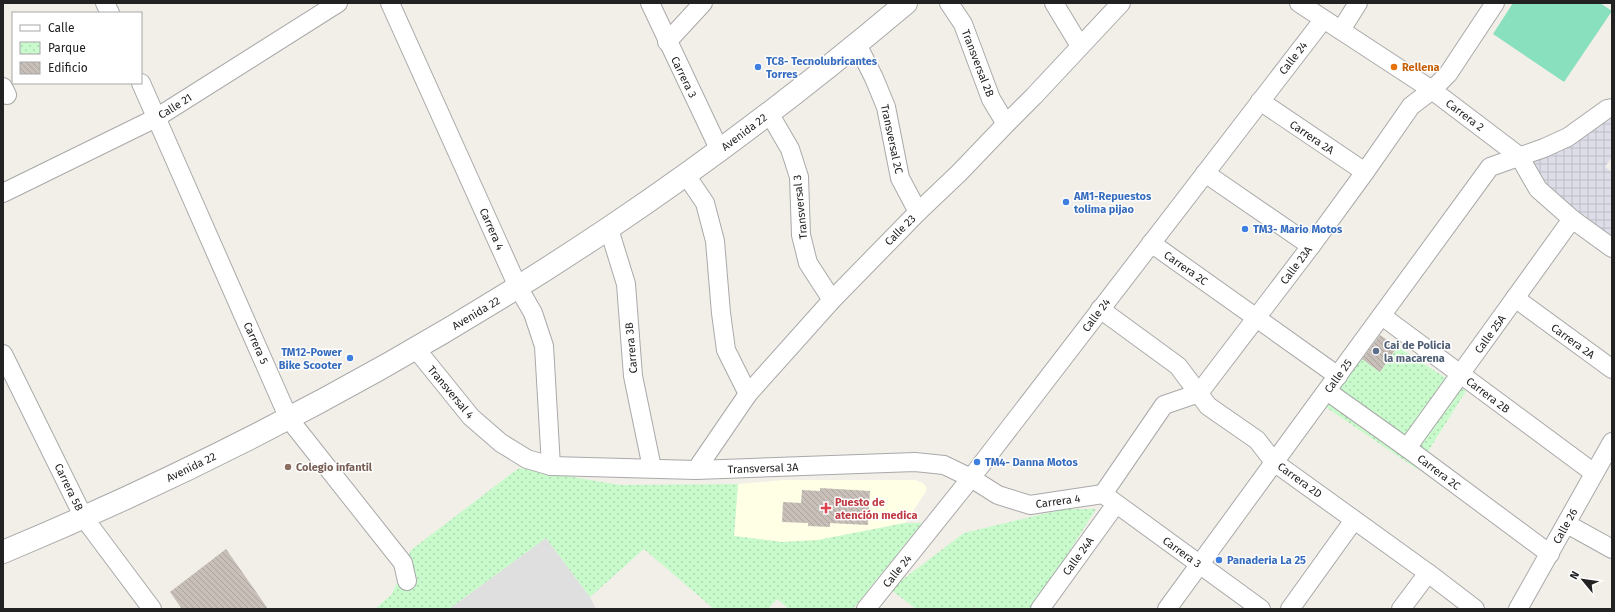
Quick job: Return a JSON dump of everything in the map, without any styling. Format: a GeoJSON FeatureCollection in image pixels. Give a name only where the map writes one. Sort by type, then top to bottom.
{"type":"FeatureCollection","features":[{"type":"Feature","properties":{"kind":"street"},"geometry":{"type":"LineString","coordinates":[[105,3],[110,12]]}},
{"type":"Feature","properties":{"kind":"street","name":"Calle 21"},"geometry":{"type":"LineString","coordinates":[[3,193],[156,118],[338,3]]}},
{"type":"Feature","properties":{"kind":"street","name":"Carrera 4"},"geometry":{"type":"LineString","coordinates":[[390,3],[518,287],[533,313],[544,346],[551,466]]}},
{"type":"Feature","properties":{"kind":"street","name":"Carrera 3"},"geometry":{"type":"LineString","coordinates":[[650,3],[720,150]]}},
{"type":"Feature","properties":{"kind":"street"},"geometry":{"type":"LineString","coordinates":[[668,42],[703,3]]}},
{"type":"Feature","properties":{"kind":"street","name":"Avenida 22"},"geometry":{"type":"LineString","coordinates":[[3,552],[84,518],[289,419],[416,349],[518,287],[609,229],[686,175],[770,113],[906,3]]}},
{"type":"Feature","properties":{"kind":"street","name":"Transversal 2B"},"geometry":{"type":"LineString","coordinates":[[950,3],[963,24],[991,99],[1006,124]]}},
{"type":"Feature","properties":{"kind":"street"},"geometry":{"type":"LineString","coordinates":[[1054,3],[1080,46]]}},
{"type":"Feature","properties":{"kind":"street","name":"Calle 23"},"geometry":{"type":"LineString","coordinates":[[696,470],[748,394],[832,300],[1034,96],[1121,3]]}},
{"type":"Feature","properties":{"kind":"street","name":"Carrera 2"},"geometry":{"type":"LineString","coordinates":[[1299,3],[1432,90],[1519,156],[1538,189],[1572,219],[1612,248]]}},
{"type":"Feature","properties":{"kind":"street"},"geometry":{"type":"LineString","coordinates":[[1341,30],[1358,3]]}},
{"type":"Feature","properties":{"kind":"street","name":"Calle 23A"},"geometry":{"type":"LineString","coordinates":[[1199,393],[1311,246],[1411,106],[1432,90],[1448,74],[1495,3]]}},
{"type":"Feature","properties":{"kind":"street","name":"Calle 24"},"geometry":{"type":"LineString","coordinates":[[866,609],[971,478],[1323,20]]}},
{"type":"Feature","properties":{"kind":"street","name":"Transversal 2C"},"geometry":{"type":"LineString","coordinates":[[857,44],[874,78],[886,107],[900,178],[918,212]]}},
{"type":"Feature","properties":{"kind":"street","name":"Carrera 5"},"geometry":{"type":"LineString","coordinates":[[141,84],[289,419],[403,563],[407,581]]}},
{"type":"Feature","properties":{"kind":"street","name":"Carrera 2A"},"geometry":{"type":"LineString","coordinates":[[1260,102],[1365,172]]}},
{"type":"Feature","properties":{"kind":"street","name":"Calle 25"},"geometry":{"type":"LineString","coordinates":[[1167,609],[1490,167],[1544,148],[1568,137],[1607,109],[1612,108]]}},
{"type":"Feature","properties":{"kind":"street","name":"Transversal 3"},"geometry":{"type":"LineString","coordinates":[[770,113],[790,149],[799,178],[802,235],[808,263],[832,300]]}},
{"type":"Feature","properties":{"kind":"street"},"geometry":{"type":"LineString","coordinates":[[1205,173],[1311,246]]}},
{"type":"Feature","properties":{"kind":"street"},"geometry":{"type":"LineString","coordinates":[[686,175],[705,203],[716,241],[721,312],[726,350],[748,394]]}},
{"type":"Feature","properties":{"kind":"street","name":"Calle 25A"},"geometry":{"type":"LineString","coordinates":[[1407,448],[1572,219]]}},
{"type":"Feature","properties":{"kind":"street","name":"Carrera 3B"},"geometry":{"type":"LineString","coordinates":[[609,229],[626,284],[633,376],[652,468]]}},
{"type":"Feature","properties":{"kind":"street","name":"Carrera 2C"},"geometry":{"type":"LineString","coordinates":[[1151,243],[1338,376]]}},
{"type":"Feature","properties":{"kind":"street","name":"Carrera 2A"},"geometry":{"type":"LineString","coordinates":[[1515,298],[1612,369]]}},
{"type":"Feature","properties":{"kind":"street","name":"Carrera 2D"},"geometry":{"type":"LineString","coordinates":[[1100,310],[1178,366],[1208,406],[1257,440],[1274,462],[1428,573],[1475,609]]}},
{"type":"Feature","properties":{"kind":"street","name":"Carrera 2B"},"geometry":{"type":"LineString","coordinates":[[1382,316],[1594,473]]}},
{"type":"Feature","properties":{"kind":"street","name":"Transversal 4"},"geometry":{"type":"LineString","coordinates":[[416,349],[471,418],[501,443],[527,458],[551,466]]}},
{"type":"Feature","properties":{"kind":"street","name":"Carrera 5B"},"geometry":{"type":"LineString","coordinates":[[3,354],[84,518],[152,609]]}},
{"type":"Feature","properties":{"kind":"street","name":"Carrera 2C"},"geometry":{"type":"LineString","coordinates":[[1327,391],[1550,554]]}},
{"type":"Feature","properties":{"kind":"street"},"geometry":{"type":"LineString","coordinates":[[1109,499],[1164,405],[1199,393]]}},
{"type":"Feature","properties":{"kind":"street","name":"Calle 26"},"geometry":{"type":"LineString","coordinates":[[1518,609],[1612,442]]}},
{"type":"Feature","properties":{"kind":"street","name":"Transversal 3A"},"geometry":{"type":"LineString","coordinates":[[551,466],[696,470],[915,462],[944,466],[971,478]]}},
{"type":"Feature","properties":{"kind":"street","name":"Carrera 4"},"geometry":{"type":"LineString","coordinates":[[971,478],[998,495],[1030,505],[1109,499]]}},
{"type":"Feature","properties":{"kind":"street","name":"Carrera 3"},"geometry":{"type":"LineString","coordinates":[[1109,499],[1261,609]]}},
{"type":"Feature","properties":{"kind":"street","name":"Calle 24A"},"geometry":{"type":"LineString","coordinates":[[1040,609],[1109,499]]}},
{"type":"Feature","properties":{"kind":"street"},"geometry":{"type":"LineString","coordinates":[[1290,609],[1354,520]]}},
{"type":"Feature","properties":{"kind":"street"},"geometry":{"type":"LineString","coordinates":[[1567,524],[1612,549]]}},
{"type":"Feature","properties":{"kind":"street"},"geometry":{"type":"LineString","coordinates":[[1402,609],[1428,573]]}},
{"type":"Feature","properties":{"kind":"shaded area"},"geometry":{"type":"Polygon","coordinates":[[[1612,116],[1612,128],[1610,131],[1612,132],[1612,157],[1605,167],[1612,172],[1612,240],[1544,185],[1529,160],[1612,116]]]}},
{"type":"Feature","properties":{"kind":"shaded area","name":"Puesto de atención medica"},"geometry":{"type":"Polygon","coordinates":[[[784,480],[915,480],[923,483],[927,488],[905,523],[818,540],[782,542],[734,536],[738,484],[784,480]]]}},
{"type":"Feature","properties":{"kind":"shaded area"},"geometry":{"type":"Polygon","coordinates":[[[546,538],[590,597],[596,609],[449,609],[546,538]]]}},
{"type":"Feature","properties":{"kind":"green space"},"geometry":{"type":"Polygon","coordinates":[[[1513,3],[1600,3],[1612,11],[1564,82],[1493,34],[1513,3]]]}},
{"type":"Feature","properties":{"kind":"green space"},"geometry":{"type":"Polygon","coordinates":[[[1398,347],[1466,391],[1417,469],[1321,404],[1356,354],[1380,372],[1398,347]]]}},
{"type":"Feature","properties":{"kind":"green space"},"geometry":{"type":"Polygon","coordinates":[[[519,468],[620,485],[738,484],[734,536],[782,542],[818,540],[905,523],[922,523],[853,609],[789,609],[777,599],[768,609],[714,609],[644,549],[590,597],[546,538],[449,609],[375,609],[392,594],[411,550],[519,468]]]}},
{"type":"Feature","properties":{"kind":"green space"},"geometry":{"type":"Polygon","coordinates":[[[1064,509],[1096,509],[1033,609],[978,609],[975,607],[973,609],[916,609],[890,589],[964,533],[1064,509]]]}},
{"type":"Feature","properties":{"kind":"building","name":"Cai de Policia la macarena"},"geometry":{"type":"Polygon","coordinates":[[[1380,335],[1397,347],[1380,372],[1362,359],[1380,335]]]}},
{"type":"Feature","properties":{"kind":"building"},"geometry":{"type":"Polygon","coordinates":[[[820,488],[870,491],[868,525],[830,523],[830,527],[808,526],[808,523],[782,522],[783,502],[801,503],[802,490],[820,491],[820,488]]]}},
{"type":"Feature","properties":{"kind":"building"},"geometry":{"type":"Polygon","coordinates":[[[226,549],[268,609],[182,609],[170,592],[226,549]]]}},
{"type":"Feature","properties":{"kind":"place","name":"TC8- Tecnolubricantes Torres"},"geometry":{"type":"Point","coordinates":[758,67]}},
{"type":"Feature","properties":{"kind":"place","name":"Rellena"},"geometry":{"type":"Point","coordinates":[1394,67]}},
{"type":"Feature","properties":{"kind":"place","name":"AM1-Repuestos tolima pijao"},"geometry":{"type":"Point","coordinates":[1066,202]}},
{"type":"Feature","properties":{"kind":"place","name":"TM3- Mario Motos"},"geometry":{"type":"Point","coordinates":[1245,229]}},
{"type":"Feature","properties":{"kind":"place","name":"Cai de Policia la macarena"},"geometry":{"type":"Point","coordinates":[1376,351]}},
{"type":"Feature","properties":{"kind":"place","name":"TM12-Power Bike Scooter"},"geometry":{"type":"Point","coordinates":[350,358]}},
{"type":"Feature","properties":{"kind":"place","name":"TM4- Danna Motos"},"geometry":{"type":"Point","coordinates":[977,462]}},
{"type":"Feature","properties":{"kind":"place","name":"Colegio infantil"},"geometry":{"type":"Point","coordinates":[288,467]}},
{"type":"Feature","properties":{"kind":"place","name":"Puesto de atención medica"},"geometry":{"type":"Point","coordinates":[826,508]}},
{"type":"Feature","properties":{"kind":"place","name":"Panaderia La 25"},"geometry":{"type":"Point","coordinates":[1219,560]}}]}
